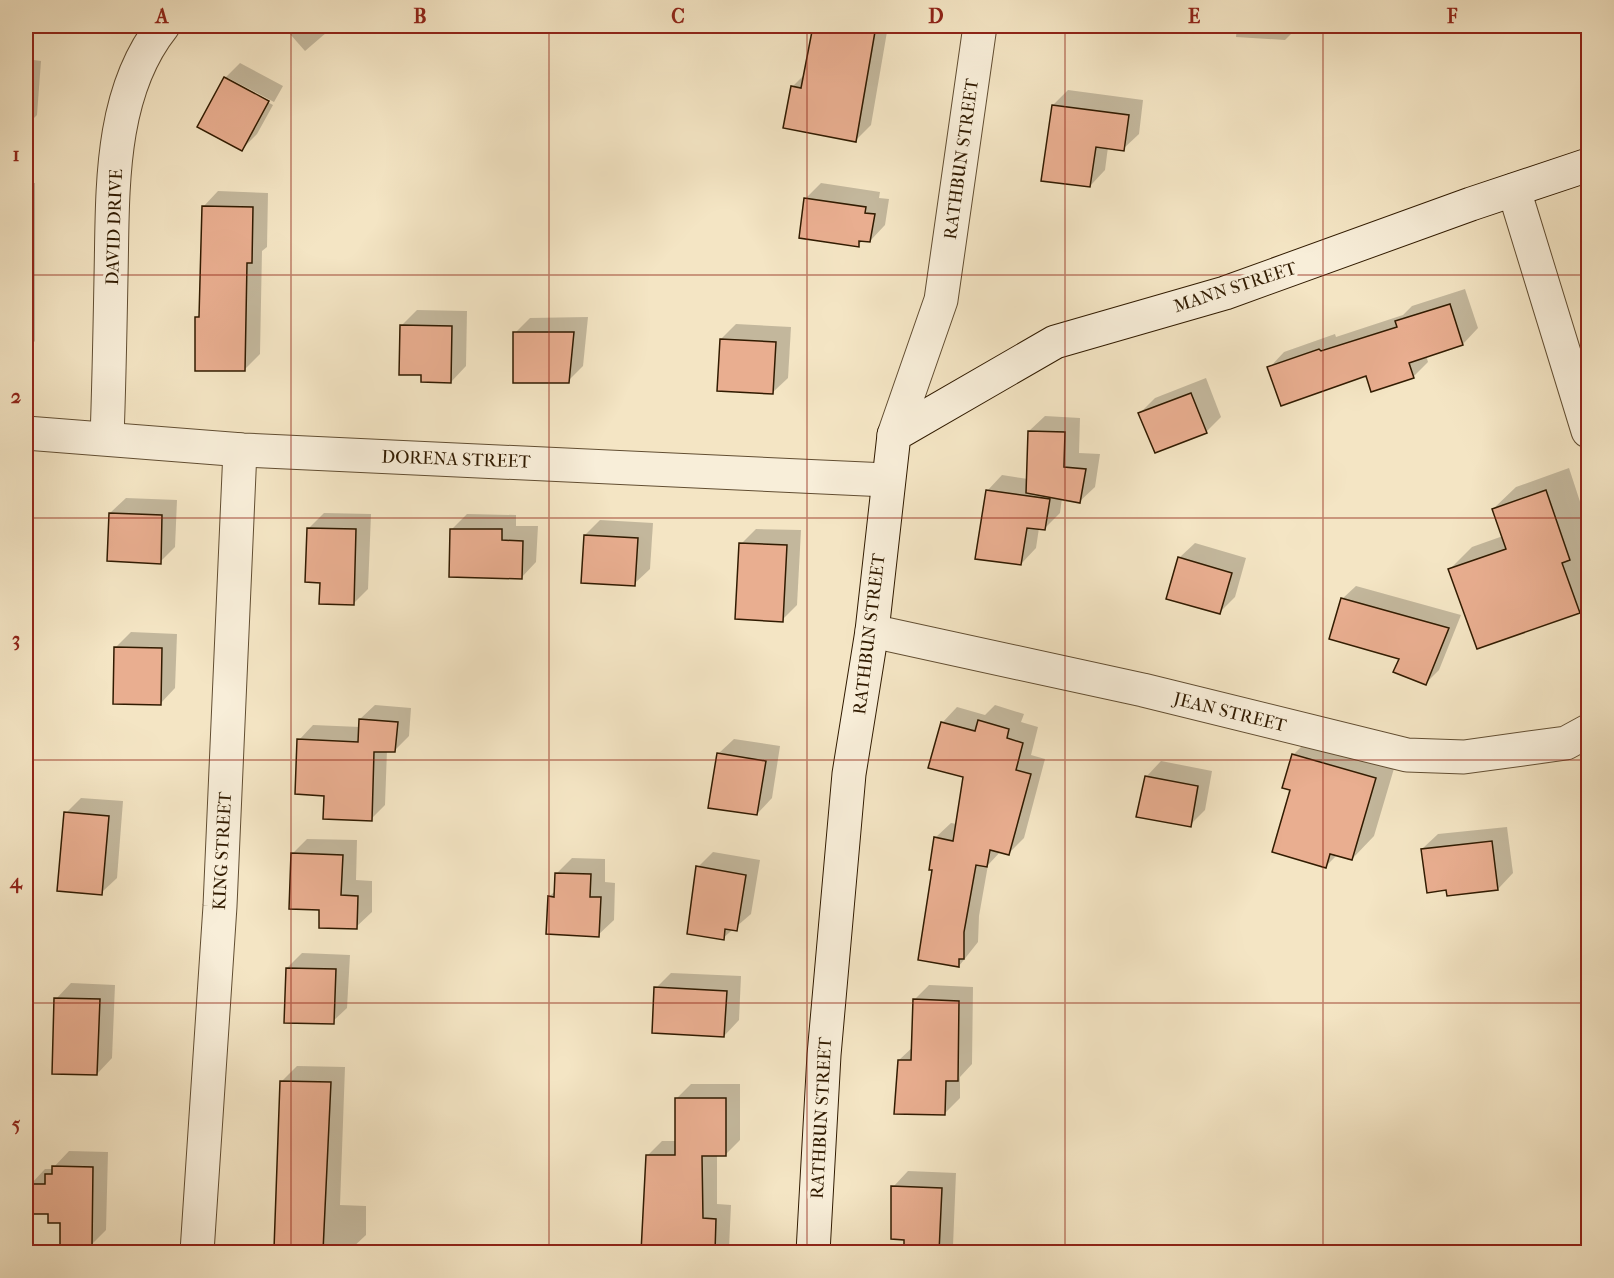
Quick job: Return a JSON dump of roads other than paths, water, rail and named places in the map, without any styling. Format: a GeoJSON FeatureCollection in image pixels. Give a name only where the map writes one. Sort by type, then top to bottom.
{"type":"FeatureCollection","features":[{"type":"Feature","properties":{"kind":"street","name":"DAVID DRIVE"},"geometry":{"type":"LineString","coordinates":[[107,438],[113,205],[119,133],[134,76],[152,40],[163,26]]}},
{"type":"Feature","properties":{"kind":"street","name":"RATHBUN STREET"},"geometry":{"type":"LineString","coordinates":[[813,1252],[824,1055],[849,774],[872,631],[887,480],[894,435],[941,300],[980,26]]}},
{"type":"Feature","properties":{"kind":"street","name":"MANN STREET"},"geometry":{"type":"LineString","coordinates":[[894,435],[1055,342],[1225,293],[1588,165]]}},
{"type":"Feature","properties":{"kind":"street"},"geometry":{"type":"LineString","coordinates":[[1514,190],[1588,431]]}},
{"type":"Feature","properties":{"kind":"street","name":"DORENA STREET"},"geometry":{"type":"LineString","coordinates":[[26,434],[107,438],[240,450],[887,480]]}},
{"type":"Feature","properties":{"kind":"street","name":"KING STREET"},"geometry":{"type":"LineString","coordinates":[[197,1252],[220,906],[240,450]]}},
{"type":"Feature","properties":{"kind":"street","name":"JEAN STREET"},"geometry":{"type":"LineString","coordinates":[[872,631],[1143,690],[1407,755],[1464,757],[1566,743],[1588,731]]}}]}
